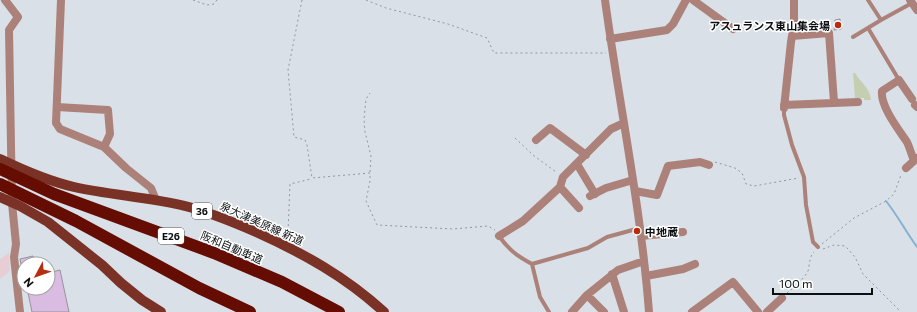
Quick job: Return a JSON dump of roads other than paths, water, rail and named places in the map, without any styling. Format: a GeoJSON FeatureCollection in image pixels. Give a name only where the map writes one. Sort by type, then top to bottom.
{"type":"FeatureCollection","features":[{"type":"Feature","properties":{"kind":"highway","name":"阪和自動車道"},"geometry":{"type":"LineString","coordinates":[[0,170],[54,194],[214,253],[282,282],[339,312]]}},
{"type":"Feature","properties":{"kind":"highway"},"geometry":{"type":"LineString","coordinates":[[0,184],[76,221],[199,288],[250,312]]}},
{"type":"Feature","properties":{"kind":"main road","name":"泉大津美原線 新道"},"geometry":{"type":"LineString","coordinates":[[0,159],[56,182],[185,206],[232,222],[284,245],[327,268],[352,285],[384,312]]}},
{"type":"Feature","properties":{"kind":"main road"},"geometry":{"type":"LineString","coordinates":[[0,197],[48,222],[102,265],[142,300],[161,312]]}},
{"type":"Feature","properties":{"kind":"street"},"geometry":{"type":"LineString","coordinates":[[6,0],[18,17],[8,30],[12,203],[16,244],[14,257],[19,312]]}},
{"type":"Feature","properties":{"kind":"street"},"geometry":{"type":"LineString","coordinates":[[61,0],[56,123],[60,130],[104,147],[126,168],[151,188],[156,200]]}},
{"type":"Feature","properties":{"kind":"street"},"geometry":{"type":"LineString","coordinates":[[605,0],[612,53],[635,191],[649,312]]}},
{"type":"Feature","properties":{"kind":"street"},"geometry":{"type":"LineString","coordinates":[[610,39],[667,30],[674,24],[686,0]]}},
{"type":"Feature","properties":{"kind":"street"},"geometry":{"type":"LineString","coordinates":[[693,0],[733,29]]}},
{"type":"Feature","properties":{"kind":"street"},"geometry":{"type":"LineString","coordinates":[[794,0],[794,24],[784,107],[834,102],[858,102]]}},
{"type":"Feature","properties":{"kind":"street"},"geometry":{"type":"LineString","coordinates":[[792,36],[829,33],[834,102]]}},
{"type":"Feature","properties":{"kind":"street"},"geometry":{"type":"LineString","coordinates":[[906,168],[916,159],[890,117],[882,91],[899,80],[915,104]]}},
{"type":"Feature","properties":{"kind":"street"},"geometry":{"type":"LineString","coordinates":[[56,107],[108,110],[110,134],[104,147]]}},
{"type":"Feature","properties":{"kind":"street"},"geometry":{"type":"LineString","coordinates":[[499,236],[523,221],[560,187],[563,177],[611,129],[624,123]]}},
{"type":"Feature","properties":{"kind":"street"},"geometry":{"type":"LineString","coordinates":[[536,140],[550,128],[586,155]]}},
{"type":"Feature","properties":{"kind":"street"},"geometry":{"type":"LineString","coordinates":[[635,191],[657,194],[668,166],[700,162],[709,165]]}},
{"type":"Feature","properties":{"kind":"street"},"geometry":{"type":"LineString","coordinates":[[577,164],[592,195],[606,188],[633,180]]}},
{"type":"Feature","properties":{"kind":"street"},"geometry":{"type":"LineString","coordinates":[[560,187],[579,208]]}},
{"type":"Feature","properties":{"kind":"street"},"geometry":{"type":"LineString","coordinates":[[641,236],[684,232]]}},
{"type":"Feature","properties":{"kind":"street"},"geometry":{"type":"LineString","coordinates":[[572,312],[587,295],[612,274],[618,270],[644,261]]}},
{"type":"Feature","properties":{"kind":"street"},"geometry":{"type":"LineString","coordinates":[[646,276],[683,269],[695,264]]}},
{"type":"Feature","properties":{"kind":"street"},"geometry":{"type":"LineString","coordinates":[[612,274],[624,312]]}},
{"type":"Feature","properties":{"kind":"street"},"geometry":{"type":"LineString","coordinates":[[692,312],[733,282],[758,312]]}},
{"type":"Feature","properties":{"kind":"street"},"geometry":{"type":"LineString","coordinates":[[587,295],[604,312]]}},
{"type":"Feature","properties":{"kind":"street"},"geometry":{"type":"LineString","coordinates":[[767,312],[782,298]]}},
{"type":"Feature","properties":{"kind":"lane"},"geometry":{"type":"LineString","coordinates":[[868,0],[881,20]]}},
{"type":"Feature","properties":{"kind":"lane"},"geometry":{"type":"LineString","coordinates":[[853,37],[881,20],[914,5]]}},
{"type":"Feature","properties":{"kind":"lane"},"geometry":{"type":"LineString","coordinates":[[868,28],[899,80]]}},
{"type":"Feature","properties":{"kind":"lane"},"geometry":{"type":"LineString","coordinates":[[784,107],[784,115],[792,145],[804,177],[806,205],[813,242],[818,247]]}},
{"type":"Feature","properties":{"kind":"lane"},"geometry":{"type":"LineString","coordinates":[[499,236],[514,254],[532,264],[588,248],[607,237],[640,228]]}},
{"type":"Feature","properties":{"kind":"lane"},"geometry":{"type":"LineString","coordinates":[[532,264],[540,297],[549,312]]}},
{"type":"Feature","properties":{"kind":"waterway"},"geometry":{"type":"LineString","coordinates":[[886,201],[917,247]]}},
{"type":"Feature","properties":{"kind":"place","name":"アスュランス東山集会場"},"geometry":{"type":"Point","coordinates":[838,25]}},
{"type":"Feature","properties":{"kind":"place","name":"中地蔵"},"geometry":{"type":"Point","coordinates":[637,231]}}]}
